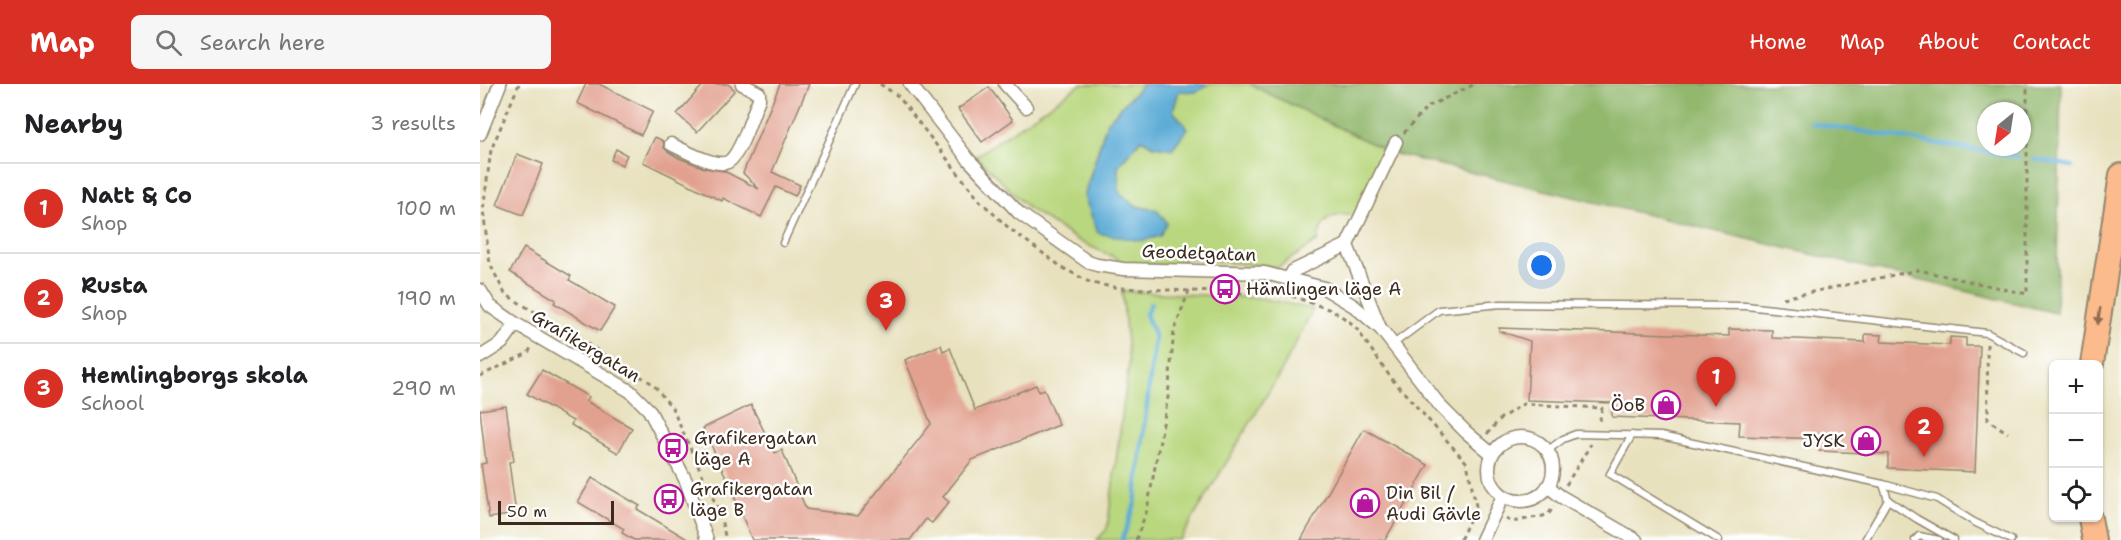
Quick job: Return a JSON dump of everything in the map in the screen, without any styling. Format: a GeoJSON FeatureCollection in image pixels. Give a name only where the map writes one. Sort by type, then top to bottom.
{"type":"FeatureCollection","features":[{"type":"Feature","properties":{"kind":"highway"},"geometry":{"type":"LineString","coordinates":[[2093,360],[2121,175]]}},
{"type":"Feature","properties":{"kind":"highway"},"geometry":{"type":"LineString","coordinates":[[2091,522],[2094,540]]}},
{"type":"Feature","properties":{"kind":"street"},"geometry":{"type":"LineString","coordinates":[[480,134],[500,84]]}},
{"type":"Feature","properties":{"kind":"street"},"geometry":{"type":"LineString","coordinates":[[671,144],[711,161],[724,163],[730,161],[738,150],[759,99],[759,93],[742,84]]}},
{"type":"Feature","properties":{"kind":"street","name":"Geodetgatan"},"geometry":{"type":"LineString","coordinates":[[910,84],[969,160],[1019,213],[1088,262],[1123,269],[1265,273],[1324,288],[1354,306],[1381,329],[1441,407],[1492,454]]}},
{"type":"Feature","properties":{"kind":"street"},"geometry":{"type":"LineString","coordinates":[[1005,84],[1026,107]]}},
{"type":"Feature","properties":{"kind":"street"},"geometry":{"type":"LineString","coordinates":[[1289,278],[1293,271],[1347,245],[1396,142]]}},
{"type":"Feature","properties":{"kind":"street"},"geometry":{"type":"LineString","coordinates":[[1347,245],[1381,329]]}},
{"type":"Feature","properties":{"kind":"street","name":"Grafikergatan"},"geometry":{"type":"LineString","coordinates":[[480,290],[490,306],[516,324],[630,391],[649,410],[686,481],[706,540]]}},
{"type":"Feature","properties":{"kind":"street"},"geometry":{"type":"LineString","coordinates":[[480,357],[502,343],[516,324]]}},
{"type":"Feature","properties":{"kind":"street"},"geometry":{"type":"LineString","coordinates":[[1524,437],[1533,440],[1547,451],[1553,468],[1548,486],[1541,494],[1533,499],[1512,501],[1496,490],[1488,472],[1489,463],[1492,454],[1506,440],[1524,437]]}},
{"type":"Feature","properties":{"kind":"street"},"geometry":{"type":"LineString","coordinates":[[1548,486],[1560,496],[1636,540]]}},
{"type":"Feature","properties":{"kind":"street"},"geometry":{"type":"LineString","coordinates":[[1482,540],[1503,496]]}},
{"type":"Feature","properties":{"kind":"lane"},"geometry":{"type":"LineString","coordinates":[[783,243],[855,84]]}},
{"type":"Feature","properties":{"kind":"lane"},"geometry":{"type":"LineString","coordinates":[[1392,345],[1439,310],[1501,304],[1746,306],[1987,333],[2024,353]]}},
{"type":"Feature","properties":{"kind":"lane"},"geometry":{"type":"LineString","coordinates":[[1547,451],[1563,439],[1576,434],[1661,436],[1883,484],[1937,499],[1974,522],[2011,540]]}},
{"type":"Feature","properties":{"kind":"lane"},"geometry":{"type":"LineString","coordinates":[[1632,435],[1610,474],[1719,540]]}},
{"type":"Feature","properties":{"kind":"lane"},"geometry":{"type":"LineString","coordinates":[[1883,484],[1888,500],[1954,540]]}},
{"type":"Feature","properties":{"kind":"lane"},"geometry":{"type":"LineString","coordinates":[[1865,540],[1888,500]]}},
{"type":"Feature","properties":{"kind":"lane"},"geometry":{"type":"LineString","coordinates":[[1916,540],[1919,536],[1939,540]]}},
{"type":"Feature","properties":{"kind":"path"},"geometry":{"type":"LineString","coordinates":[[519,84],[491,150],[483,210],[490,264],[505,294],[653,384],[672,408],[719,510],[726,540]]}},
{"type":"Feature","properties":{"kind":"path"},"geometry":{"type":"LineString","coordinates":[[1396,142],[1426,107],[1475,84]]}},
{"type":"Feature","properties":{"kind":"path"},"geometry":{"type":"LineString","coordinates":[[1780,299],[1918,270],[2027,294],[2027,84]]}},
{"type":"Feature","properties":{"kind":"path"},"geometry":{"type":"LineString","coordinates":[[1136,540],[1147,510],[1168,397],[1174,330],[1189,291]]}},
{"type":"Feature","properties":{"kind":"path"},"geometry":{"type":"LineString","coordinates":[[1987,333],[1988,420],[2008,433]]}},
{"type":"Feature","properties":{"kind":"path"},"geometry":{"type":"LineString","coordinates":[[480,376],[528,352],[538,337]]}},
{"type":"Feature","properties":{"kind":"path"},"geometry":{"type":"LineString","coordinates":[[1460,540],[1476,506],[1467,463],[1479,444],[1501,418],[1523,404],[1602,408],[1598,433]]}},
{"type":"Feature","properties":{"kind":"green space"},"geometry":{"type":"Polygon","coordinates":[[[1081,84],[1143,84],[1107,122],[1084,196],[1135,206],[1119,192],[1118,166],[1141,139],[1154,146],[1173,111],[1179,91],[1197,92],[1208,84],[1249,84],[1391,153],[1361,216],[1338,215],[1327,220],[1318,241],[1278,267],[1183,258],[1184,266],[1124,262],[1079,241],[1029,209],[976,156],[1081,84]]]}},
{"type":"Feature","properties":{"kind":"green space"},"geometry":{"type":"Polygon","coordinates":[[[1249,84],[2061,84],[2056,313],[1391,153],[1249,84]]]}},
{"type":"Feature","properties":{"kind":"green space"},"geometry":{"type":"Polygon","coordinates":[[[1122,291],[1259,298],[1313,309],[1283,368],[1180,540],[1097,540],[1107,529],[1129,364],[1122,291]]]}},
{"type":"Feature","properties":{"kind":"water"},"geometry":{"type":"Polygon","coordinates":[[[1143,84],[1208,84],[1197,92],[1179,91],[1173,111],[1188,128],[1172,149],[1154,146],[1141,139],[1118,166],[1119,192],[1135,206],[1157,210],[1167,223],[1160,236],[1141,241],[1098,233],[1084,196],[1107,122],[1143,84]]]}},
{"type":"Feature","properties":{"kind":"building"},"geometry":{"type":"Polygon","coordinates":[[[586,84],[599,84],[653,111],[641,135],[577,103],[586,84]]]}},
{"type":"Feature","properties":{"kind":"building"},"geometry":{"type":"Polygon","coordinates":[[[704,84],[728,84],[735,90],[697,132],[677,114],[704,84]]]}},
{"type":"Feature","properties":{"kind":"building"},"geometry":{"type":"Polygon","coordinates":[[[780,84],[809,84],[772,172],[800,185],[795,196],[776,187],[761,217],[723,198],[722,201],[643,162],[655,137],[663,141],[667,151],[679,158],[705,168],[724,171],[759,189],[743,173],[780,84]]]}},
{"type":"Feature","properties":{"kind":"building"},"geometry":{"type":"Polygon","coordinates":[[[989,87],[1013,120],[982,142],[958,109],[989,87]]]}},
{"type":"Feature","properties":{"kind":"building"},"geometry":{"type":"Polygon","coordinates":[[[616,149],[627,155],[622,165],[611,160],[616,149]]]}},
{"type":"Feature","properties":{"kind":"building"},"geometry":{"type":"Polygon","coordinates":[[[517,154],[543,164],[523,215],[497,205],[517,154]]]}},
{"type":"Feature","properties":{"kind":"building"},"geometry":{"type":"Polygon","coordinates":[[[524,248],[571,276],[569,280],[615,307],[600,331],[554,303],[556,300],[510,272],[524,248]]]}},
{"type":"Feature","properties":{"kind":"building"},"geometry":{"type":"Polygon","coordinates":[[[1499,328],[1729,336],[1729,329],[1772,330],[1772,338],[1865,342],[1865,334],[1882,335],[1881,342],[1950,345],[1950,337],[1966,338],[1966,346],[1980,346],[1975,472],[1888,468],[1888,454],[1819,451],[1820,439],[1739,436],[1740,422],[1612,417],[1612,403],[1527,400],[1530,341],[1499,331],[1499,328]]]}},
{"type":"Feature","properties":{"kind":"building"},"geometry":{"type":"Polygon","coordinates":[[[941,345],[943,351],[950,348],[975,410],[1036,385],[1039,392],[1044,389],[1059,425],[972,460],[943,497],[949,502],[932,523],[926,519],[910,540],[752,540],[703,428],[751,405],[775,453],[782,450],[806,509],[858,516],[931,424],[905,360],[941,345]]]}},
{"type":"Feature","properties":{"kind":"building"},"geometry":{"type":"Polygon","coordinates":[[[542,370],[589,397],[586,401],[632,428],[618,453],[571,425],[573,421],[527,394],[542,370]]]}},
{"type":"Feature","properties":{"kind":"building"},"geometry":{"type":"Polygon","coordinates":[[[506,406],[514,461],[509,462],[516,514],[489,518],[481,464],[486,463],[480,410],[506,406]]]}},
{"type":"Feature","properties":{"kind":"building","name":"Din Bil / Audi Gävle"},"geometry":{"type":"Polygon","coordinates":[[[1364,429],[1428,465],[1385,540],[1301,540],[1364,429]]]}},
{"type":"Feature","properties":{"kind":"building"},"geometry":{"type":"Polygon","coordinates":[[[592,478],[640,506],[637,509],[689,540],[634,540],[622,533],[624,529],[578,502],[592,478]]]}},
{"type":"Feature","properties":{"kind":"waterway"},"geometry":{"type":"LineString","coordinates":[[1811,123],[2018,157]]}},
{"type":"Feature","properties":{"kind":"waterway"},"geometry":{"type":"LineString","coordinates":[[2034,159],[2072,166]]}},
{"type":"Feature","properties":{"kind":"waterway"},"geometry":{"type":"LineString","coordinates":[[1122,540],[1135,504],[1155,337],[1146,314],[1151,303]]}},
{"type":"Feature","properties":{"kind":"place","name":"Hämlingen läge A"},"geometry":{"type":"Point","coordinates":[1225,289]}},
{"type":"Feature","properties":{"kind":"place","name":"Hemlingborgs skola"},"geometry":{"type":"Point","coordinates":[886,331]}},
{"type":"Feature","properties":{"kind":"place","name":"ÖoB"},"geometry":{"type":"Point","coordinates":[1666,405]}},
{"type":"Feature","properties":{"kind":"place","name":"Natt & Co"},"geometry":{"type":"Point","coordinates":[1716,407]}},
{"type":"Feature","properties":{"kind":"place","name":"JYSK"},"geometry":{"type":"Point","coordinates":[1866,441]}},
{"type":"Feature","properties":{"kind":"place","name":"Grafikergatan läge A"},"geometry":{"type":"Point","coordinates":[673,448]}},
{"type":"Feature","properties":{"kind":"place","name":"Rusta"},"geometry":{"type":"Point","coordinates":[1924,457]}},
{"type":"Feature","properties":{"kind":"place","name":"Grafikergatan läge B"},"geometry":{"type":"Point","coordinates":[669,499]}},
{"type":"Feature","properties":{"kind":"place","name":"Din Bil / Audi Gävle"},"geometry":{"type":"Point","coordinates":[1365,503]}}]}
